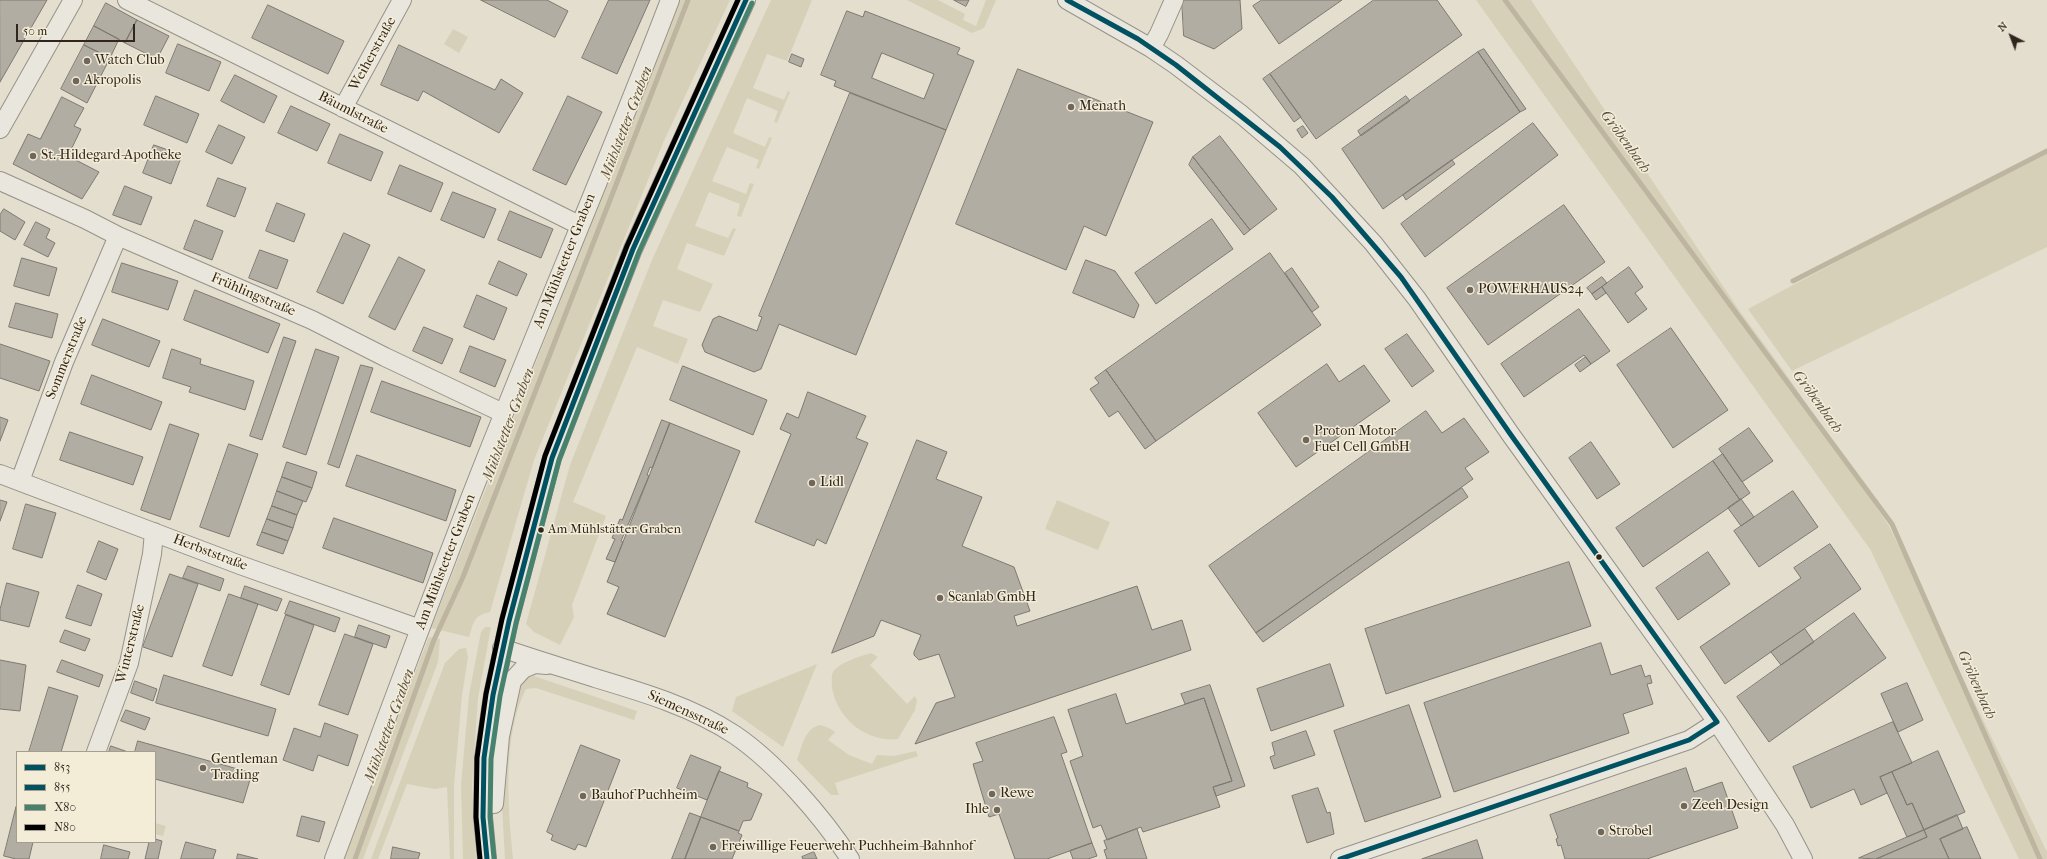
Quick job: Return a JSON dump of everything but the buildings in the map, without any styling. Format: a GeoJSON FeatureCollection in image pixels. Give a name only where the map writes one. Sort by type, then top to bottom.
{"type":"FeatureCollection","features":[{"type":"Feature","properties":{"kind":"street"},"geometry":{"type":"LineString","coordinates":[[0,129],[73,0]]}},
{"type":"Feature","properties":{"kind":"street","name":"Bäumlstraße"},"geometry":{"type":"LineString","coordinates":[[127,0],[579,225]]}},
{"type":"Feature","properties":{"kind":"street","name":"Weiherstraße"},"geometry":{"type":"LineString","coordinates":[[343,108],[402,0]]}},
{"type":"Feature","properties":{"kind":"street","name":"Am Mühlstetter Graben"},"geometry":{"type":"LineString","coordinates":[[334,859],[503,413],[579,225],[627,113],[670,0]]}},
{"type":"Feature","properties":{"kind":"street"},"geometry":{"type":"LineString","coordinates":[[487,859],[483,817],[484,758],[493,695],[502,648],[552,458],[633,249],[746,0]]}},
{"type":"Feature","properties":{"kind":"street"},"geometry":{"type":"LineString","coordinates":[[1067,0],[1151,48],[1208,88],[1280,146],[1332,197],[1373,243],[1417,299],[1511,435],[1717,722],[1785,825],[1803,859]]}},
{"type":"Feature","properties":{"kind":"street"},"geometry":{"type":"LineString","coordinates":[[1151,48],[1174,0]]}},
{"type":"Feature","properties":{"kind":"street","name":"Frühlingstraße"},"geometry":{"type":"LineString","coordinates":[[0,181],[85,219],[118,236],[312,320],[385,357],[503,413]]}},
{"type":"Feature","properties":{"kind":"street","name":"Sommerstraße"},"geometry":{"type":"LineString","coordinates":[[20,481],[64,362],[118,236]]}},
{"type":"Feature","properties":{"kind":"street","name":"Herbststraße"},"geometry":{"type":"LineString","coordinates":[[0,474],[299,587],[420,629]]}},
{"type":"Feature","properties":{"kind":"street","name":"Winterstraße"},"geometry":{"type":"LineString","coordinates":[[96,751],[129,663],[152,554],[154,532]]}},
{"type":"Feature","properties":{"kind":"street","name":"Siemensstraße"},"geometry":{"type":"LineString","coordinates":[[502,648],[656,697],[713,722],[736,736],[778,771],[821,819],[850,859]]}},
{"type":"Feature","properties":{"kind":"street"},"geometry":{"type":"LineString","coordinates":[[492,859],[494,802],[500,736],[512,681],[523,669],[535,664],[554,665]]}},
{"type":"Feature","properties":{"kind":"street"},"geometry":{"type":"LineString","coordinates":[[1340,859],[1689,740],[1717,722]]}},
{"type":"Feature","properties":{"kind":"shaded area"},"geometry":{"type":"Polygon","coordinates":[[[679,0],[730,0],[663,143],[534,460],[490,612],[480,615],[475,620],[469,637],[431,628],[679,0]]]}},
{"type":"Feature","properties":{"kind":"shaded area"},"geometry":{"type":"Polygon","coordinates":[[[771,0],[812,0],[787,61],[767,54],[753,88],[784,100],[788,91],[790,92],[777,123],[774,122],[778,111],[747,98],[733,133],[765,147],[769,137],[772,138],[759,169],[756,168],[759,160],[727,147],[712,181],[746,194],[750,183],[754,184],[741,217],[737,216],[740,204],[709,192],[695,226],[728,238],[733,228],[736,229],[724,256],[687,243],[677,269],[713,284],[700,312],[663,300],[653,326],[688,339],[678,364],[637,347],[573,502],[606,516],[572,605],[574,617],[560,645],[534,632],[526,624],[570,465],[652,260],[771,0]]]}},
{"type":"Feature","properties":{"kind":"shaded area"},"geometry":{"type":"Polygon","coordinates":[[[907,0],[938,0],[965,14],[963,20],[976,26],[986,0],[996,0],[984,28],[972,33],[907,0]]]}},
{"type":"Feature","properties":{"kind":"shaded area"},"geometry":{"type":"Polygon","coordinates":[[[1476,0],[1531,0],[1741,313],[1786,374],[1889,526],[2047,852],[2047,859],[2019,859],[1870,549],[1476,0]]]}},
{"type":"Feature","properties":{"kind":"shaded area"},"geometry":{"type":"Polygon","coordinates":[[[453,29],[468,37],[459,53],[444,44],[453,29]]]}},
{"type":"Feature","properties":{"kind":"shaded area"},"geometry":{"type":"Polygon","coordinates":[[[2047,150],[2047,247],[1792,371],[1748,309],[2047,150]]]}},
{"type":"Feature","properties":{"kind":"shaded area"},"geometry":{"type":"Polygon","coordinates":[[[1057,500],[1110,522],[1098,550],[1045,529],[1057,500]]]}},
{"type":"Feature","properties":{"kind":"shaded area"},"geometry":{"type":"Polygon","coordinates":[[[485,627],[491,627],[478,698],[472,784],[476,859],[463,859],[461,785],[469,695],[481,632],[485,627]]]}},
{"type":"Feature","properties":{"kind":"shaded area"},"geometry":{"type":"Polygon","coordinates":[[[429,637],[440,639],[438,662],[363,859],[342,859],[429,637]]]}},
{"type":"Feature","properties":{"kind":"shaded area"},"geometry":{"type":"Polygon","coordinates":[[[466,648],[468,657],[462,695],[454,786],[454,859],[450,859],[447,787],[435,789],[407,784],[378,859],[371,859],[445,663],[459,649],[466,648]]]}},
{"type":"Feature","properties":{"kind":"shaded area"},"geometry":{"type":"Polygon","coordinates":[[[871,653],[878,657],[870,665],[907,704],[915,696],[917,700],[915,710],[898,739],[875,737],[855,726],[846,718],[835,698],[832,687],[832,677],[836,668],[846,662],[871,653]]]}},
{"type":"Feature","properties":{"kind":"shaded area"},"geometry":{"type":"Polygon","coordinates":[[[817,664],[783,747],[732,711],[736,697],[817,664]]]}},
{"type":"Feature","properties":{"kind":"shaded area"},"geometry":{"type":"Polygon","coordinates":[[[534,676],[637,711],[634,720],[536,688],[526,689],[518,707],[510,750],[509,796],[513,859],[505,859],[502,806],[507,727],[522,680],[534,676]]]}},
{"type":"Feature","properties":{"kind":"shaded area"},"geometry":{"type":"Polygon","coordinates":[[[820,725],[835,732],[828,740],[849,755],[872,764],[877,755],[894,756],[916,751],[918,756],[835,783],[839,795],[831,795],[797,760],[807,734],[810,730],[820,725]]]}},
{"type":"Feature","properties":{"kind":"shaded area"},"geometry":{"type":"Polygon","coordinates":[[[156,823],[166,826],[163,836],[156,834],[156,823]]]}},
{"type":"Feature","properties":{"kind":"waterway","name":"Mühlstetter Graben"},"geometry":{"type":"LineString","coordinates":[[355,859],[434,640],[463,577],[688,0]]}},
{"type":"Feature","properties":{"kind":"waterway","name":"Gröbenbach"},"geometry":{"type":"LineString","coordinates":[[1505,0],[1892,524],[2040,859]]}},
{"type":"Feature","properties":{"kind":"waterway"},"geometry":{"type":"LineString","coordinates":[[1793,281],[2047,151]]}},
{"type":"Feature","properties":{"kind":"transit line","name":"N80"},"geometry":{"type":"LineString","coordinates":[[480,859],[476,817],[477,758],[486,694],[502,619],[545,456],[627,246],[738,0]]}},
{"type":"Feature","properties":{"kind":"transit line","name":"853"},"geometry":{"type":"LineString","coordinates":[[487,859],[483,817],[484,758],[493,695],[509,621],[552,458],[633,249],[746,0]]}},
{"type":"Feature","properties":{"kind":"transit line","name":"855"},"geometry":{"type":"LineString","coordinates":[[1067,0],[1138,39],[1176,65],[1280,147],[1332,197],[1401,277],[1511,435],[1717,722]]}},
{"type":"Feature","properties":{"kind":"transit line","name":"X80"},"geometry":{"type":"LineString","coordinates":[[494,858],[490,817],[491,759],[500,696],[516,623],[559,460],[639,252],[752,3]]}},
{"type":"Feature","properties":{"kind":"transit line","name":"855"},"geometry":{"type":"LineString","coordinates":[[1340,859],[1689,740],[1717,722]]}},
{"type":"Feature","properties":{"kind":"place","name":"Watch Club"},"geometry":{"type":"Point","coordinates":[87,61]}},
{"type":"Feature","properties":{"kind":"place","name":"Akropolis"},"geometry":{"type":"Point","coordinates":[76,81]}},
{"type":"Feature","properties":{"kind":"place","name":"Menath"},"geometry":{"type":"Point","coordinates":[1071,107]}},
{"type":"Feature","properties":{"kind":"place","name":"St.-Hildegard-Apotheke"},"geometry":{"type":"Point","coordinates":[33,156]}},
{"type":"Feature","properties":{"kind":"place","name":"POWERHAUS24"},"geometry":{"type":"Point","coordinates":[1470,290]}},
{"type":"Feature","properties":{"kind":"place","name":"Proton Motor Fuel Cell GmbH"},"geometry":{"type":"Point","coordinates":[1306,440]}},
{"type":"Feature","properties":{"kind":"place","name":"Lidl"},"geometry":{"type":"Point","coordinates":[812,483]}},
{"type":"Feature","properties":{"kind":"place","name":"Am Mühlstätter Graben"},"geometry":{"type":"Point","coordinates":[541,530]}},
{"type":"Feature","properties":{"kind":"place","name":"Scanlab GmbH"},"geometry":{"type":"Point","coordinates":[940,598]}},
{"type":"Feature","properties":{"kind":"place","name":"Gentleman Trading"},"geometry":{"type":"Point","coordinates":[203,768]}},
{"type":"Feature","properties":{"kind":"place","name":"Rewe"},"geometry":{"type":"Point","coordinates":[992,794]}},
{"type":"Feature","properties":{"kind":"place","name":"Bauhof Puchheim"},"geometry":{"type":"Point","coordinates":[583,796]}},
{"type":"Feature","properties":{"kind":"place","name":"Zeeh Design"},"geometry":{"type":"Point","coordinates":[1684,806]}},
{"type":"Feature","properties":{"kind":"place","name":"Ihle"},"geometry":{"type":"Point","coordinates":[997,810]}},
{"type":"Feature","properties":{"kind":"place","name":"Strobel"},"geometry":{"type":"Point","coordinates":[1601,832]}},
{"type":"Feature","properties":{"kind":"place","name":"Freiwillige Feuerwehr Puchheim-Bahnhof"},"geometry":{"type":"Point","coordinates":[713,847]}}]}
